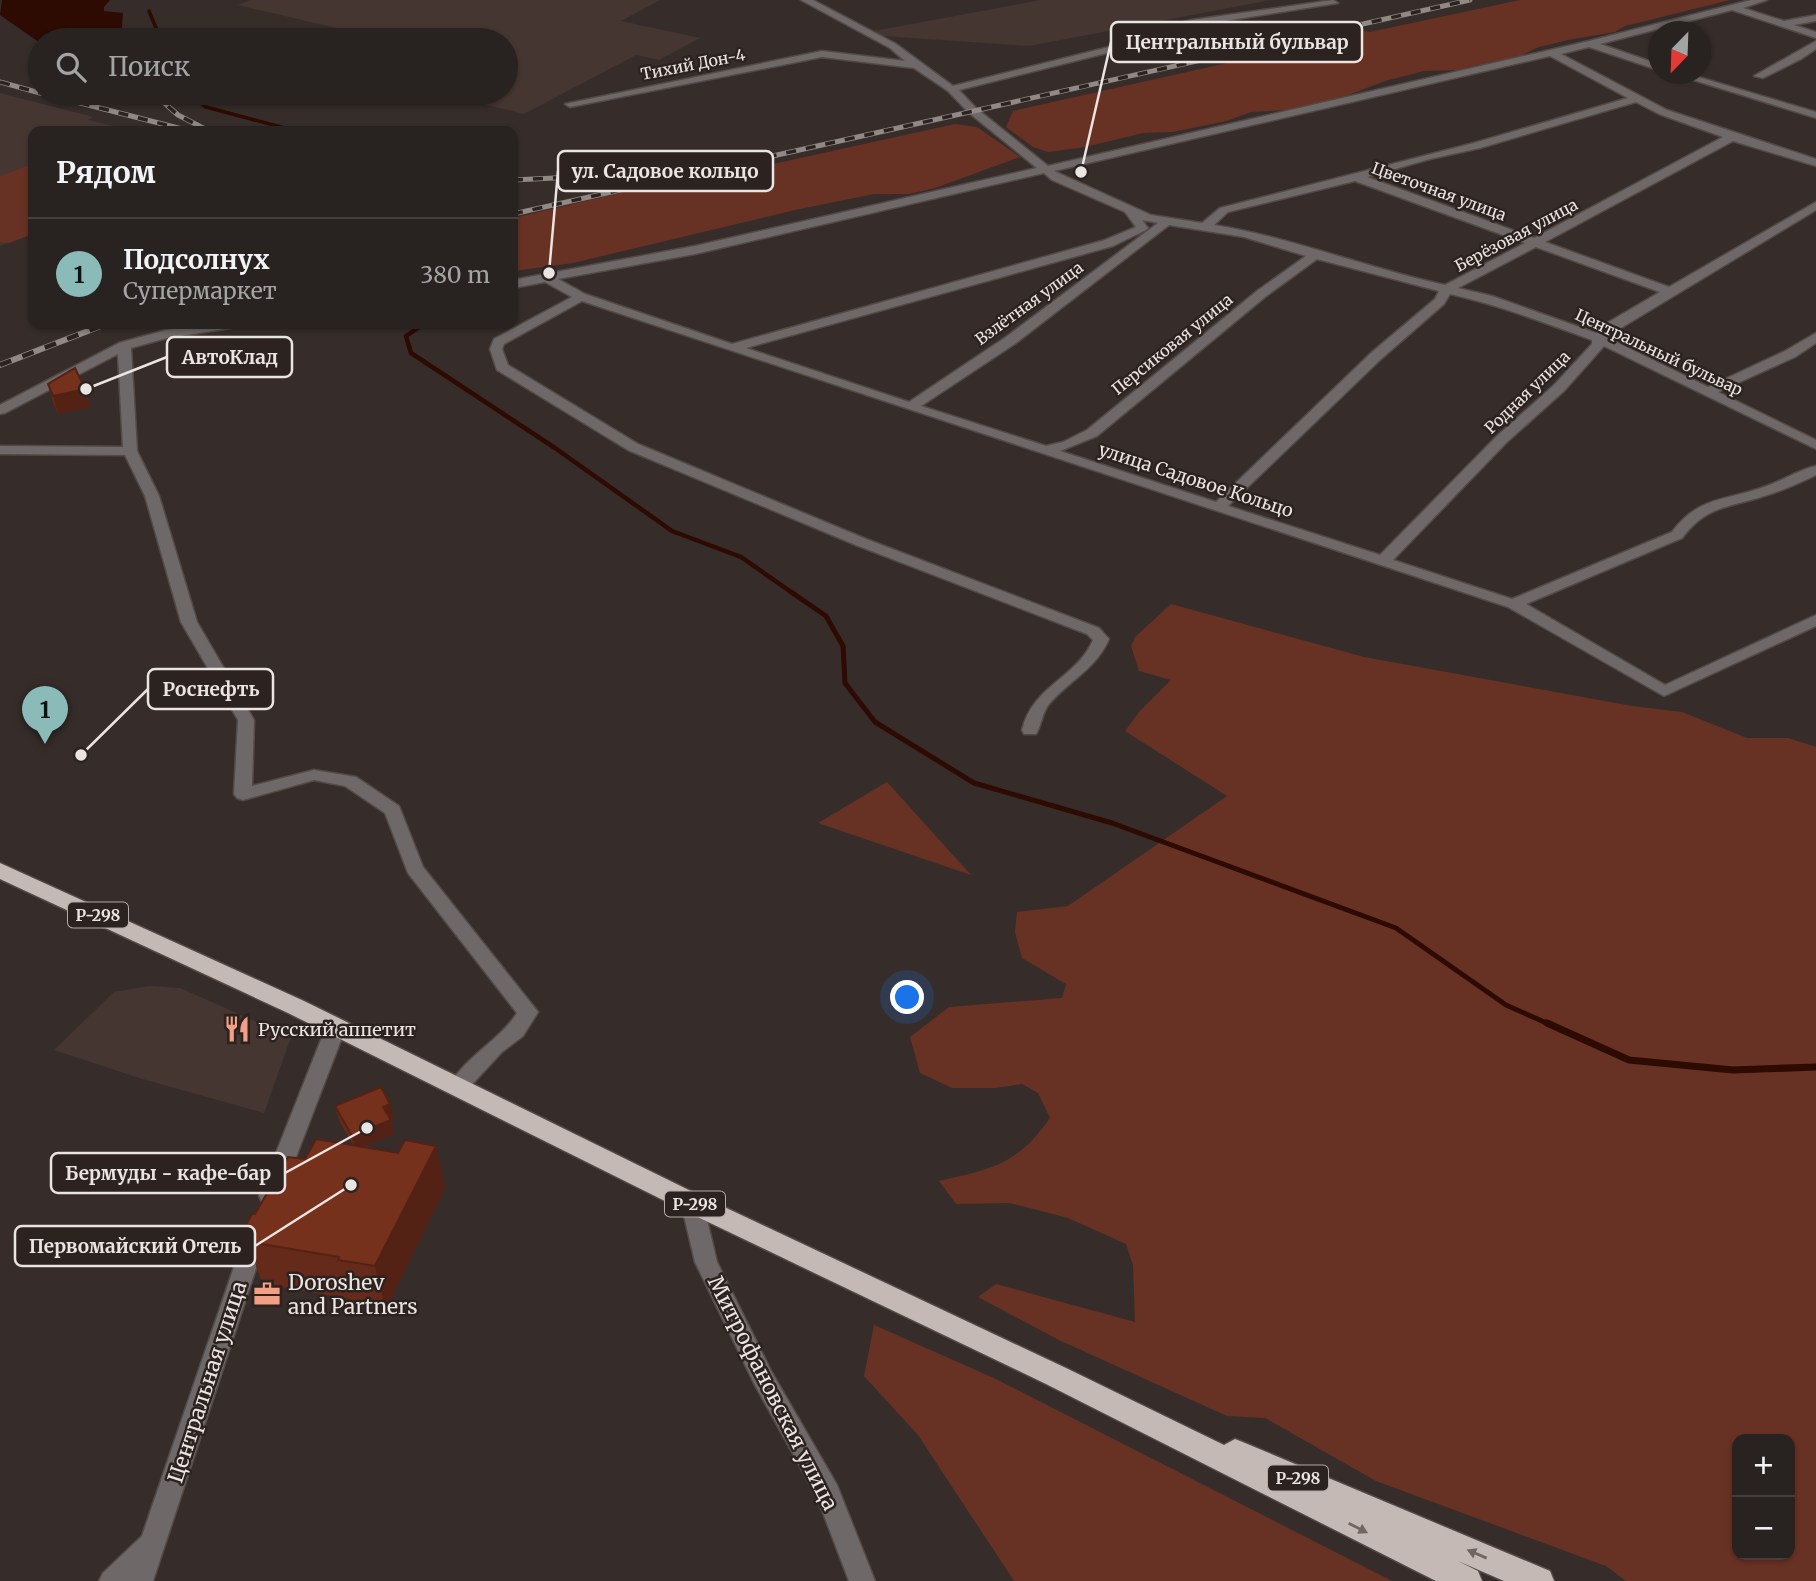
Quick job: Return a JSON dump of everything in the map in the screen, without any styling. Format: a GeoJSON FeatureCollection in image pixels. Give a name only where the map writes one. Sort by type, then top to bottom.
{"type":"FeatureCollection","features":[{"type":"Feature","properties":{"kind":"highway","name":"Р-298"},"geometry":{"type":"LineString","coordinates":[[0,870],[336,1027],[692,1203],[1056,1376],[1467,1581]]}},
{"type":"Feature","properties":{"kind":"highway","name":"Р-298"},"geometry":{"type":"LineString","coordinates":[[1056,1376],[1539,1581]]}},
{"type":"Feature","properties":{"kind":"street","name":"Центральный бульвар"},"geometry":{"type":"LineString","coordinates":[[806,0],[869,32],[919,65],[952,89],[966,106],[1056,178],[1130,211],[1165,223],[1245,234],[1388,276],[1488,299],[1598,338],[1816,444]]}},
{"type":"Feature","properties":{"kind":"street"},"geometry":{"type":"LineString","coordinates":[[952,89],[1136,43],[1149,33],[1160,30],[1345,0]]}},
{"type":"Feature","properties":{"kind":"street"},"geometry":{"type":"LineString","coordinates":[[518,283],[695,250],[1590,44],[1762,0]]}},
{"type":"Feature","properties":{"kind":"street"},"geometry":{"type":"LineString","coordinates":[[1309,1],[1333,3]]}},
{"type":"Feature","properties":{"kind":"street"},"geometry":{"type":"LineString","coordinates":[[1731,7],[1816,35]]}},
{"type":"Feature","properties":{"kind":"street"},"geometry":{"type":"LineString","coordinates":[[1781,24],[1816,18]]}},
{"type":"Feature","properties":{"kind":"street"},"geometry":{"type":"LineString","coordinates":[[1590,44],[1648,64]]}},
{"type":"Feature","properties":{"kind":"street"},"geometry":{"type":"LineString","coordinates":[[1759,76],[1798,57],[1816,44]]}},
{"type":"Feature","properties":{"kind":"street"},"geometry":{"type":"LineString","coordinates":[[1550,52],[1634,99],[1732,137],[1816,163]]}},
{"type":"Feature","properties":{"kind":"street","name":"Тихий Дон-4"},"geometry":{"type":"LineString","coordinates":[[570,104],[822,54],[919,65]]}},
{"type":"Feature","properties":{"kind":"street"},"geometry":{"type":"LineString","coordinates":[[1711,84],[1816,115]]}},
{"type":"Feature","properties":{"kind":"street"},"geometry":{"type":"LineString","coordinates":[[1204,228],[1224,210],[1427,156],[1476,146],[1634,99]]}},
{"type":"Feature","properties":{"kind":"street","name":"Берёзовая улица"},"geometry":{"type":"LineString","coordinates":[[1218,508],[1376,356],[1440,300],[1446,290],[1732,137]]}},
{"type":"Feature","properties":{"kind":"street","name":"Цветочная улица"},"geometry":{"type":"LineString","coordinates":[[1356,177],[1536,242],[1553,251],[1670,291]]}},
{"type":"Feature","properties":{"kind":"street","name":"Родная улица"},"geometry":{"type":"LineString","coordinates":[[1383,561],[1501,440],[1559,388],[1598,345],[1598,338],[1606,329],[1816,205]]}},
{"type":"Feature","properties":{"kind":"street"},"geometry":{"type":"LineString","coordinates":[[732,348],[1109,243],[1142,228],[1130,211]]}},
{"type":"Feature","properties":{"kind":"street","name":"Взлётная улица"},"geometry":{"type":"LineString","coordinates":[[910,407],[1011,340],[1165,223]]}},
{"type":"Feature","properties":{"kind":"street","name":"Персиковая улица"},"geometry":{"type":"LineString","coordinates":[[1044,451],[1068,445],[1092,433],[1261,294],[1317,254]]}},
{"type":"Feature","properties":{"kind":"street","name":"улица Садовое Кольцо"},"geometry":{"type":"LineString","coordinates":[[545,277],[581,297],[1513,604],[1545,620],[1664,691],[1816,620]]}},
{"type":"Feature","properties":{"kind":"street"},"geometry":{"type":"LineString","coordinates":[[581,297],[499,342],[496,349],[502,367],[633,447],[849,537],[1093,631],[1101,639],[1098,652],[1044,699],[1031,716],[1031,730]]}},
{"type":"Feature","properties":{"kind":"street"},"geometry":{"type":"LineString","coordinates":[[0,410],[124,346],[166,334],[198,329]]}},
{"type":"Feature","properties":{"kind":"street"},"geometry":{"type":"LineString","coordinates":[[1709,391],[1790,354],[1816,337]]}},
{"type":"Feature","properties":{"kind":"street"},"geometry":{"type":"LineString","coordinates":[[124,346],[130,452],[152,496],[189,622],[246,720],[243,794],[314,775],[350,780],[393,810],[414,869],[528,1012],[516,1031],[495,1047],[458,1087]]}},
{"type":"Feature","properties":{"kind":"street"},"geometry":{"type":"LineString","coordinates":[[0,450],[130,452]]}},
{"type":"Feature","properties":{"kind":"street"},"geometry":{"type":"LineString","coordinates":[[1513,604],[1677,535],[1689,517],[1705,507],[1752,496],[1816,470]]}},
{"type":"Feature","properties":{"kind":"street","name":"Центральная улица"},"geometry":{"type":"LineString","coordinates":[[141,1581],[220,1336],[281,1165],[336,1027]]}},
{"type":"Feature","properties":{"kind":"street","name":"Митрофановская улица"},"geometry":{"type":"LineString","coordinates":[[692,1203],[706,1262],[763,1378],[828,1493],[862,1581]]}},
{"type":"Feature","properties":{"kind":"street"},"geometry":{"type":"LineString","coordinates":[[112,1581],[155,1540]]}},
{"type":"Feature","properties":{"kind":"shaded area"},"geometry":{"type":"Polygon","coordinates":[[[2,0],[110,0],[104,11],[123,13],[122,28],[28,28],[28,35],[0,15],[2,0]]]}},
{"type":"Feature","properties":{"kind":"shaded area"},"geometry":{"type":"Polygon","coordinates":[[[250,0],[660,0],[621,21],[700,38],[659,60],[636,55],[524,114],[488,105],[518,105],[518,28],[337,28],[238,5],[250,0]]]}},
{"type":"Feature","properties":{"kind":"shaded area"},"geometry":{"type":"Polygon","coordinates":[[[1041,0],[1271,0],[1029,46],[883,36],[874,31],[1041,0]]]}},
{"type":"Feature","properties":{"kind":"shaded area"},"geometry":{"type":"Polygon","coordinates":[[[1520,0],[1730,0],[1625,26],[1615,32],[1539,47],[1520,56],[1457,70],[1424,71],[1385,81],[1343,97],[1287,110],[1251,112],[1226,121],[1173,132],[1143,133],[1085,147],[1048,152],[1033,147],[1006,127],[1013,111],[1223,64],[1251,56],[1248,50],[1347,28],[1370,32],[1520,0]]]}},
{"type":"Feature","properties":{"kind":"shaded area"},"geometry":{"type":"Polygon","coordinates":[[[0,93],[28,100],[28,105],[46,105],[93,117],[88,120],[114,126],[28,126],[28,236],[0,246],[0,93]]]}},
{"type":"Feature","properties":{"kind":"shaded area"},"geometry":{"type":"Polygon","coordinates":[[[955,124],[977,127],[1020,157],[935,188],[909,194],[874,194],[573,263],[518,270],[518,217],[672,181],[719,176],[955,124]]]}},
{"type":"Feature","properties":{"kind":"shaded area"},"geometry":{"type":"Polygon","coordinates":[[[28,166],[28,236],[9,243],[0,242],[0,176],[28,166]]]}},
{"type":"Feature","properties":{"kind":"shaded area"},"geometry":{"type":"Polygon","coordinates":[[[1171,604],[1364,657],[1632,706],[1682,712],[1747,738],[1788,738],[1816,747],[1816,1581],[1626,1581],[1606,1566],[1376,1481],[1265,1418],[1227,1416],[1061,1341],[978,1297],[996,1284],[1135,1322],[1133,1265],[1126,1244],[1068,1218],[1010,1203],[956,1204],[939,1181],[1002,1163],[1026,1146],[1050,1118],[1038,1093],[1022,1084],[996,1088],[952,1088],[920,1073],[910,1037],[949,1007],[1062,998],[1066,984],[1022,958],[1015,932],[1017,912],[1068,906],[1227,796],[1125,731],[1139,712],[1171,680],[1139,671],[1131,646],[1135,637],[1171,604]]]}},
{"type":"Feature","properties":{"kind":"shaded area"},"geometry":{"type":"Polygon","coordinates":[[[887,782],[971,875],[818,823],[887,782]]]}},
{"type":"Feature","properties":{"kind":"shaded area"},"geometry":{"type":"Polygon","coordinates":[[[149,986],[180,988],[291,1037],[264,1113],[139,1078],[54,1050],[114,992],[149,986]]]}},
{"type":"Feature","properties":{"kind":"shaded area"},"geometry":{"type":"Polygon","coordinates":[[[874,1325],[996,1379],[1392,1581],[1014,1581],[918,1435],[864,1376],[874,1325]]]}},
{"type":"Feature","properties":{"kind":"building"},"geometry":{"type":"Polygon","coordinates":[[[75,368],[85,389],[53,396],[48,384],[75,368]]]}},
{"type":"Feature","properties":{"kind":"building"},"geometry":{"type":"Polygon","coordinates":[[[381,1087],[390,1104],[383,1107],[391,1120],[352,1136],[335,1106],[381,1087]]]}},
{"type":"Feature","properties":{"kind":"building"},"geometry":{"type":"Polygon","coordinates":[[[316,1139],[398,1153],[405,1140],[436,1146],[375,1266],[250,1242],[245,1230],[248,1221],[252,1214],[255,1214],[288,1157],[305,1159],[316,1139]]]}},
{"type":"Feature","properties":{"kind":"waterway"},"geometry":{"type":"LineString","coordinates":[[149,11],[156,28]]}},
{"type":"Feature","properties":{"kind":"waterway"},"geometry":{"type":"LineString","coordinates":[[203,105],[277,126]]}},
{"type":"Feature","properties":{"kind":"waterway"},"geometry":{"type":"LineString","coordinates":[[416,329],[406,336],[411,353],[555,448],[672,531],[741,557],[794,594]]}},
{"type":"Feature","properties":{"kind":"waterway"},"geometry":{"type":"LineString","coordinates":[[791,592],[826,616],[843,646],[845,683],[875,722],[974,783],[1112,823],[1396,928],[1506,1005],[1551,1025]]}},
{"type":"Feature","properties":{"kind":"waterway"},"geometry":{"type":"LineString","coordinates":[[1547,1023],[1629,1060],[1733,1070],[1816,1067]]}},
{"type":"Feature","properties":{"kind":"railway"},"geometry":{"type":"LineString","coordinates":[[518,213],[1470,0]]}},
{"type":"Feature","properties":{"kind":"railway"},"geometry":{"type":"LineString","coordinates":[[0,82],[28,90]]}},
{"type":"Feature","properties":{"kind":"railway"},"geometry":{"type":"LineString","coordinates":[[88,105],[170,126]]}},
{"type":"Feature","properties":{"kind":"railway"},"geometry":{"type":"LineString","coordinates":[[167,105],[178,115],[199,126]]}},
{"type":"Feature","properties":{"kind":"railway"},"geometry":{"type":"LineString","coordinates":[[518,180],[595,176],[684,166]]}},
{"type":"Feature","properties":{"kind":"railway"},"geometry":{"type":"LineString","coordinates":[[0,365],[93,329]]}},
{"type":"Feature","properties":{"kind":"place","name":"Центральный бульвар"},"geometry":{"type":"Point","coordinates":[1081,172]}},
{"type":"Feature","properties":{"kind":"place","name":"ул. Садовое кольцо"},"geometry":{"type":"Point","coordinates":[549,273]}},
{"type":"Feature","properties":{"kind":"place","name":"АвтоКлад"},"geometry":{"type":"Point","coordinates":[86,389]}},
{"type":"Feature","properties":{"kind":"place","name":"Подсолнух"},"geometry":{"type":"Point","coordinates":[45,744]}},
{"type":"Feature","properties":{"kind":"place","name":"Роснефть"},"geometry":{"type":"Point","coordinates":[81,755]}},
{"type":"Feature","properties":{"kind":"place","name":"Русский аппетит"},"geometry":{"type":"Point","coordinates":[237,1029]}},
{"type":"Feature","properties":{"kind":"place","name":"Бермуды - кафе-бар"},"geometry":{"type":"Point","coordinates":[367,1128]}},
{"type":"Feature","properties":{"kind":"place","name":"Первомайский Отель"},"geometry":{"type":"Point","coordinates":[351,1185]}},
{"type":"Feature","properties":{"kind":"place","name":"Doroshev and Partners"},"geometry":{"type":"Point","coordinates":[267,1294]}}]}
